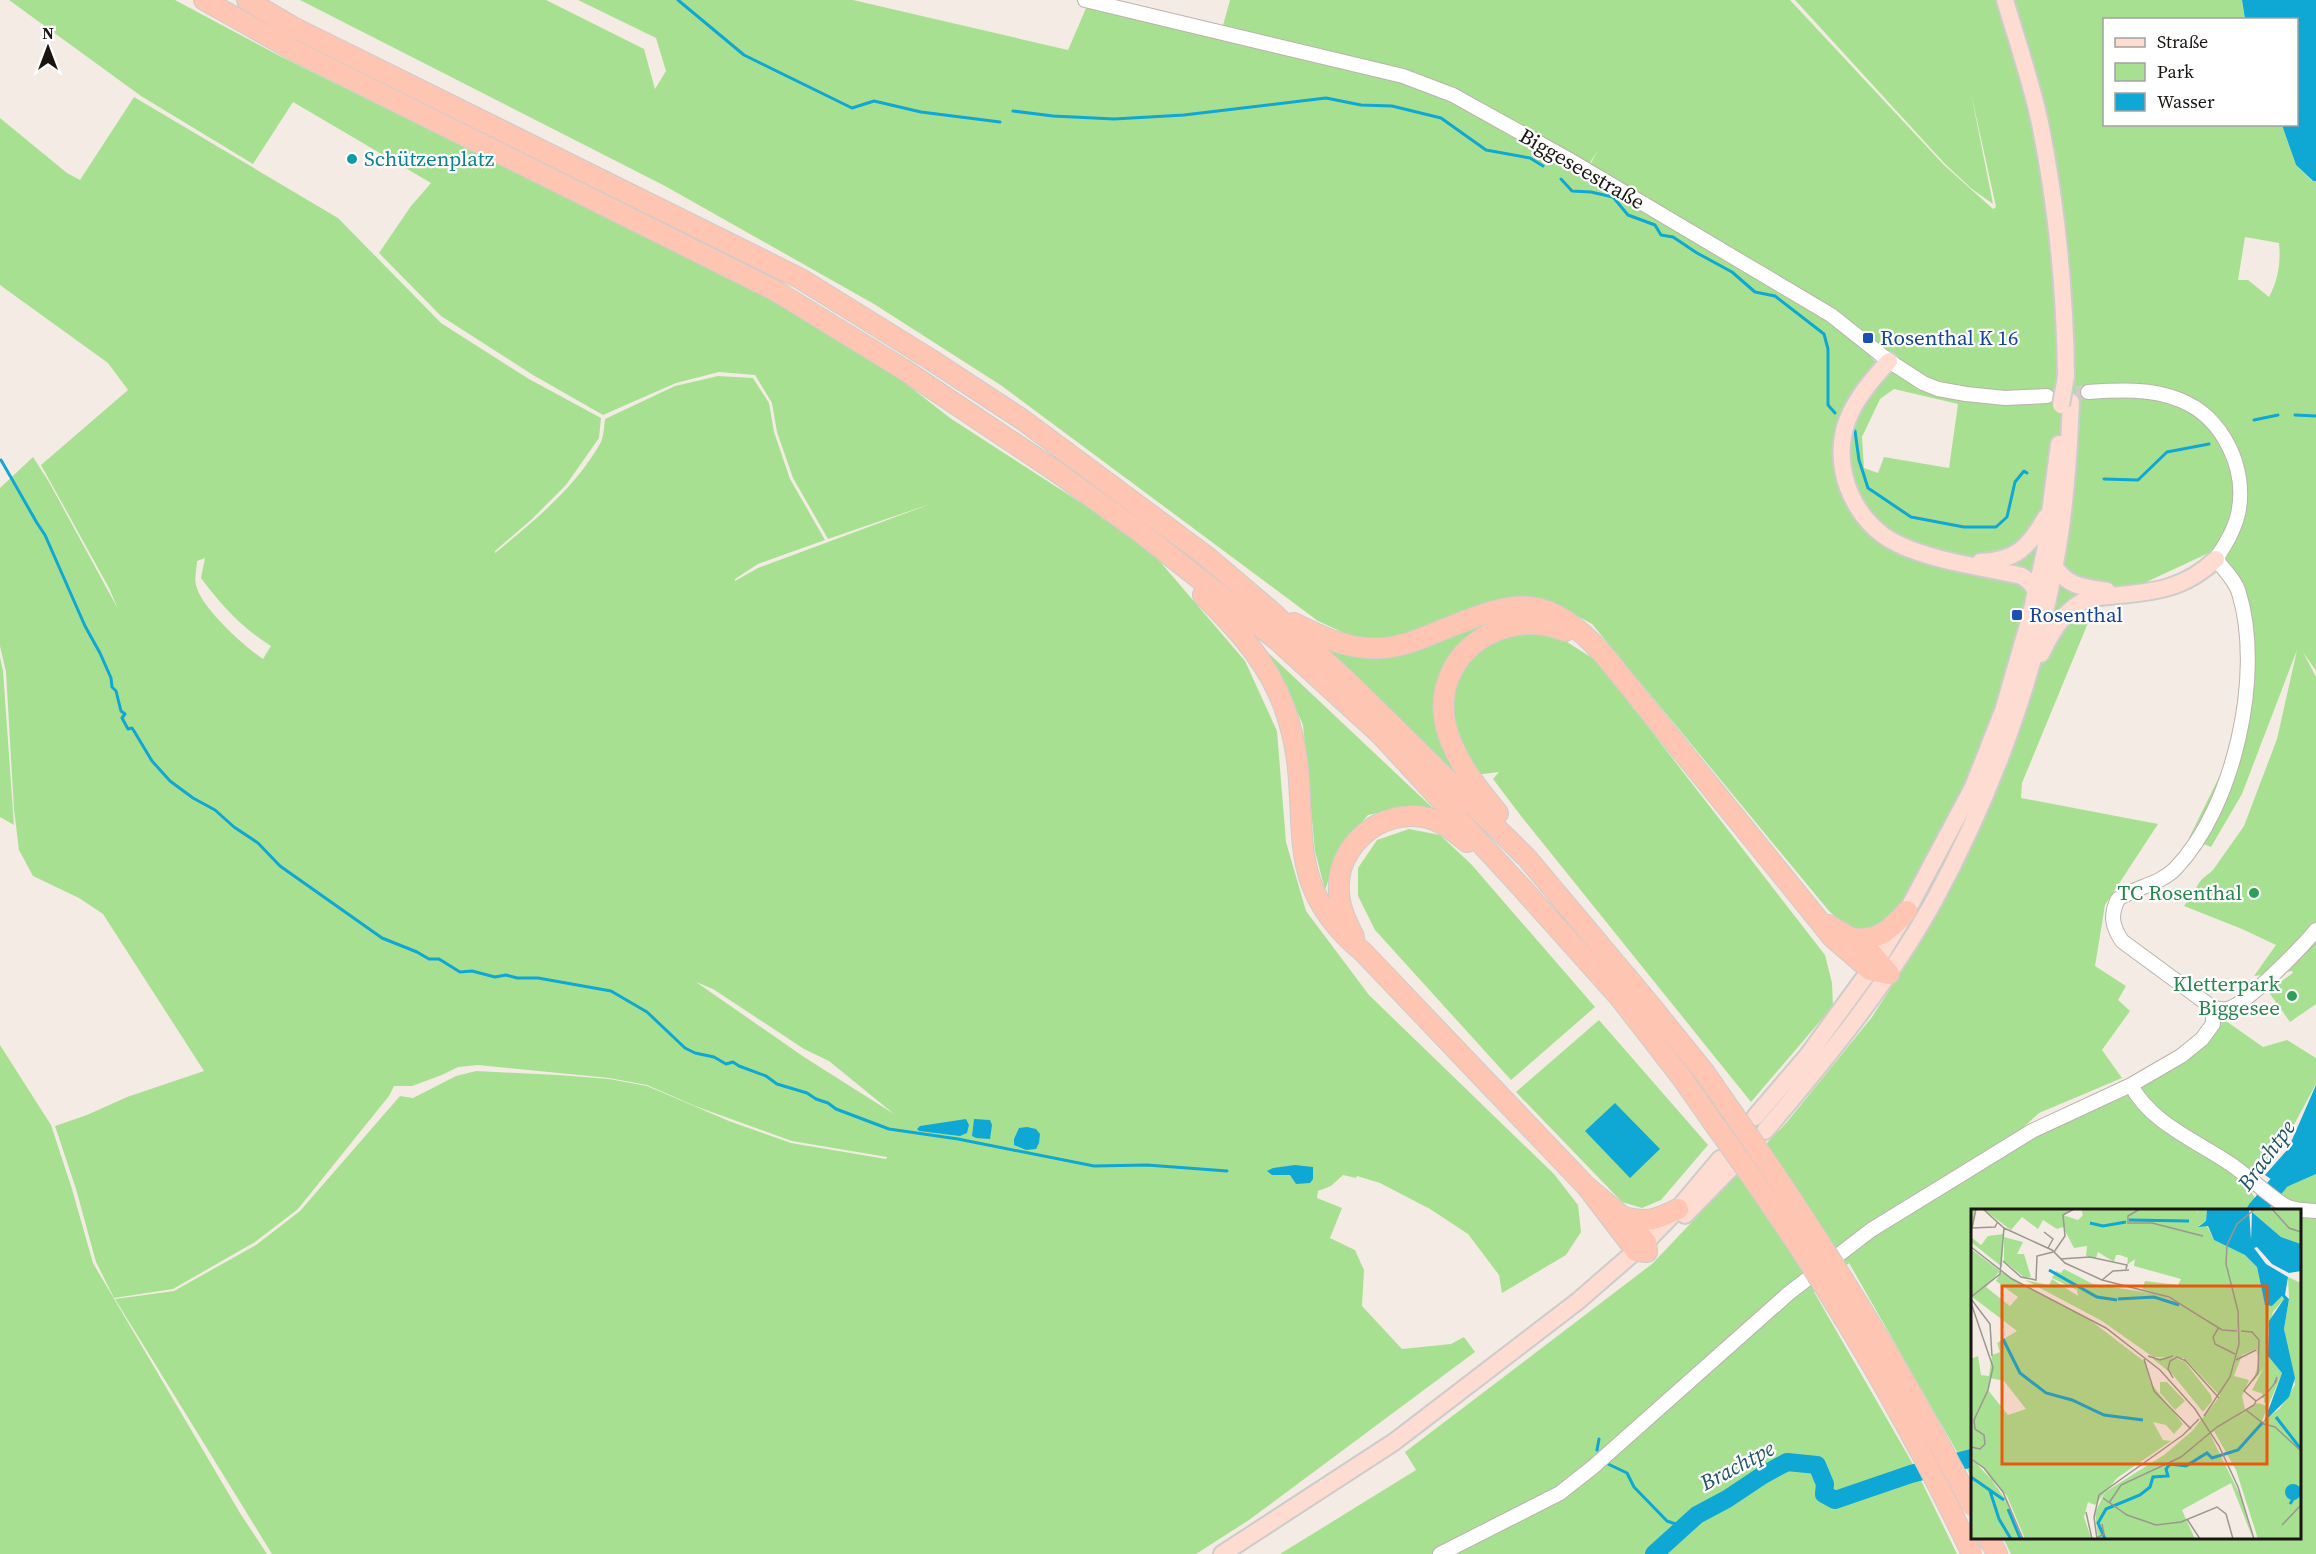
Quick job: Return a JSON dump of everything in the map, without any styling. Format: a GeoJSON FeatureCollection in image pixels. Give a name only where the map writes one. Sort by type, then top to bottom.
{"type":"FeatureCollection","features":[{"type":"Feature","properties":{"kind":"highway"},"geometry":{"type":"LineString","coordinates":[[204,0],[293,50],[776,291],[903,369],[1057,472],[1140,532],[1277,640],[1380,734],[1620,998],[1788,1228],[1857,1338],[1921,1452],[1972,1554]]}},
{"type":"Feature","properties":{"kind":"highway"},"geometry":{"type":"LineString","coordinates":[[247,0],[293,27],[801,279],[1023,420],[1206,556],[1272,612],[1346,680],[1527,858],[1647,1000],[1705,1073],[1796,1205],[1870,1321],[1918,1404],[1971,1504]]}},
{"type":"Feature","properties":{"kind":"highway"},"geometry":{"type":"LineString","coordinates":[[1140,532],[1162,560],[1201,593],[1231,623],[1257,655],[1276,687],[1289,721],[1297,757],[1300,835],[1308,876],[1326,913],[1343,934],[1363,952],[1643,1248]]}},
{"type":"Feature","properties":{"kind":"highway"},"geometry":{"type":"LineString","coordinates":[[1272,612],[1333,641],[1355,647],[1379,648],[1416,641],[1493,610],[1527,607],[1548,611],[1567,620],[1583,632],[1604,655],[1838,943],[1879,968]]}},
{"type":"Feature","properties":{"kind":"highway"},"geometry":{"type":"LineString","coordinates":[[1527,858],[1518,836],[1480,792],[1455,750],[1445,717],[1445,696],[1450,676],[1460,658],[1474,643],[1492,631],[1523,623],[1544,624],[1565,630],[1604,655]]}},
{"type":"Feature","properties":{"kind":"highway"},"geometry":{"type":"LineString","coordinates":[[1363,952],[1343,913],[1339,895],[1340,876],[1345,858],[1355,842],[1370,829],[1388,820],[1418,817],[1446,826],[1521,887]]}},
{"type":"Feature","properties":{"kind":"highway"},"geometry":{"type":"LineString","coordinates":[[1853,938],[1870,939],[1882,934],[1907,911]]}},
{"type":"Feature","properties":{"kind":"highway"},"geometry":{"type":"LineString","coordinates":[[1812,912],[1831,927],[1866,947],[1879,968]]}},
{"type":"Feature","properties":{"kind":"highway"},"geometry":{"type":"LineString","coordinates":[[1587,1187],[1623,1217],[1643,1248]]}},
{"type":"Feature","properties":{"kind":"highway"},"geometry":{"type":"LineString","coordinates":[[1623,1217],[1641,1222],[1653,1221],[1678,1209]]}},
{"type":"Feature","properties":{"kind":"highway"},"geometry":{"type":"LineString","coordinates":[[1990,1539],[1997,1554]]}},
{"type":"Feature","properties":{"kind":"main road"},"geometry":{"type":"LineString","coordinates":[[1760,1124],[1824,1060],[1879,968],[1907,911],[1982,784],[2023,647],[2045,551],[2058,450],[2060,401],[2066,376],[2062,267],[2054,204],[2039,120],[2005,0]]}},
{"type":"Feature","properties":{"kind":"main road"},"geometry":{"type":"LineString","coordinates":[[1889,362],[1867,385],[1850,414],[1842,441],[1842,465],[1846,487],[1866,520],[1880,534],[1897,544],[1955,561],[2022,576],[2031,583],[2036,592]]}},
{"type":"Feature","properties":{"kind":"main road"},"geometry":{"type":"LineString","coordinates":[[2025,685],[2055,567],[2069,455],[2060,401]]}},
{"type":"Feature","properties":{"kind":"main road"},"geometry":{"type":"LineString","coordinates":[[1955,561],[1995,561],[2005,559],[2022,550],[2034,538],[2051,508]]}},
{"type":"Feature","properties":{"kind":"main road"},"geometry":{"type":"LineString","coordinates":[[1879,968],[1934,901],[2025,685],[2048,639],[2070,610],[2090,598],[2148,592],[2180,585],[2204,571],[2216,559]]}},
{"type":"Feature","properties":{"kind":"main road"},"geometry":{"type":"LineString","coordinates":[[2055,567],[2062,578],[2070,583],[2125,594]]}},
{"type":"Feature","properties":{"kind":"main road"},"geometry":{"type":"LineString","coordinates":[[1222,1554],[1473,1392],[1581,1304],[1643,1248],[1725,1164],[1678,1209],[1643,1248]]}},
{"type":"Feature","properties":{"kind":"street","name":"Biggeseestraße"},"geometry":{"type":"LineString","coordinates":[[1085,0],[1403,76],[1453,95],[1568,159],[1831,315],[1889,362],[1923,383],[1938,389],[2005,398],[2060,401]]}},
{"type":"Feature","properties":{"kind":"street"},"geometry":{"type":"LineString","coordinates":[[2088,392],[2118,390],[2164,394],[2182,400],[2201,412],[2219,430],[2238,471],[2240,489],[2237,517],[2229,540],[2216,559],[2239,590],[2246,625],[2247,663],[2244,708],[2232,764],[2208,823],[2192,849],[2172,871],[2118,899],[2112,914],[2115,927],[2122,941],[2213,1008],[2227,1009],[2241,1002],[2304,946],[2316,930]]}},
{"type":"Feature","properties":{"kind":"street"},"geometry":{"type":"LineString","coordinates":[[1440,1554],[1560,1493],[1601,1460],[1789,1293],[1871,1230],[2032,1131],[2131,1085],[2181,1056],[2202,1039],[2213,1024],[2213,1008]]}},
{"type":"Feature","properties":{"kind":"street"},"geometry":{"type":"LineString","coordinates":[[2131,1085],[2138,1098],[2164,1121],[2259,1185],[2284,1205],[2298,1209]]}},
{"type":"Feature","properties":{"kind":"street"},"geometry":{"type":"LineString","coordinates":[[2301,1210],[2316,1211]]}},
{"type":"Feature","properties":{"kind":"green space"},"geometry":{"type":"Polygon","coordinates":[[[9,0],[175,0],[280,56],[767,297],[895,375],[950,418],[1145,544],[1245,661],[1277,731],[1286,842],[1306,911],[1369,995],[1554,1174],[1578,1205],[1581,1232],[1566,1255],[1502,1293],[1499,1275],[1468,1234],[1430,1209],[1380,1183],[1357,1176],[1356,1178],[1343,1175],[1331,1186],[1318,1191],[1317,1198],[1342,1208],[1330,1238],[1355,1250],[1364,1270],[1362,1306],[1402,1349],[1451,1344],[1464,1337],[1475,1352],[1249,1520],[1196,1554],[272,1554],[115,1299],[174,1291],[256,1245],[300,1211],[400,1096],[413,1098],[456,1076],[476,1071],[609,1079],[647,1086],[729,1121],[791,1143],[886,1159],[887,1157],[792,1141],[695,1106],[647,1085],[609,1078],[478,1065],[458,1067],[412,1086],[394,1086],[389,1096],[298,1209],[255,1242],[173,1289],[114,1298],[96,1262],[76,1189],[55,1126],[127,1097],[204,1071],[103,914],[79,898],[33,876],[19,850],[14,810],[6,672],[0,646],[0,488],[33,457],[118,609],[109,588],[41,465],[128,390],[108,363],[0,285],[0,118],[67,173],[80,180],[134,97],[338,218],[441,323],[529,379],[601,418],[599,438],[566,485],[495,553],[539,516],[579,474],[601,442],[605,419],[675,386],[718,376],[753,378],[769,403],[774,432],[790,479],[825,540],[758,564],[735,581],[758,568],[933,503],[828,539],[793,478],[777,432],[772,403],[755,375],[719,372],[676,383],[603,415],[533,375],[441,316],[379,253],[411,206],[431,183],[293,102],[253,164],[141,96],[9,0]],[[205,558],[197,561],[195,582],[200,594],[224,626],[263,659],[271,646],[233,615],[201,578],[205,558]],[[696,982],[804,1057],[894,1114],[829,1061],[804,1049],[713,989],[696,982]]]}},
{"type":"Feature","properties":{"kind":"green space"},"geometry":{"type":"Polygon","coordinates":[[[300,0],[546,0],[644,49],[655,89],[666,71],[656,38],[578,0],[853,0],[1068,50],[1087,6],[1403,80],[1452,99],[1841,327],[1878,364],[1886,361],[1832,310],[1589,167],[1598,150],[1588,166],[1455,91],[1222,29],[1230,0],[1790,0],[1944,165],[1993,209],[1996,207],[1971,93],[1993,204],[1972,189],[1945,164],[1795,0],[2242,0],[2245,18],[2103,18],[2103,126],[2282,126],[2296,165],[2312,181],[2316,181],[2316,671],[2303,652],[2316,677],[2316,1004],[2290,1022],[2268,991],[2293,973],[2292,971],[2254,976],[2276,945],[2184,906],[2201,880],[2213,870],[2244,826],[2277,739],[2297,650],[2242,794],[2211,847],[2189,838],[2228,759],[2246,652],[2239,608],[2215,550],[2095,606],[2022,783],[2021,798],[2158,824],[2105,905],[2095,966],[2126,986],[2118,1000],[2130,1011],[2102,1050],[2122,1078],[2039,1113],[1994,1154],[2126,1096],[2172,1066],[2223,1019],[2263,1047],[2287,1040],[2316,1058],[2316,1084],[2283,1145],[2260,1172],[2250,1190],[2256,1200],[2316,1174],[2316,1554],[2011,1554],[2004,1539],[2301,1539],[2301,1209],[1971,1209],[1971,1476],[1849,1263],[1814,1292],[1914,1466],[1957,1554],[1280,1554],[1416,1470],[1405,1452],[1652,1264],[1787,1122],[1872,1017],[1906,964],[1882,928],[1851,931],[1829,911],[1592,624],[1563,608],[1534,602],[1397,639],[1355,638],[1318,621],[1002,386],[874,304],[665,186],[300,0]],[[2245,237],[2238,280],[2248,280],[2269,297],[2278,271],[2279,243],[2245,237]],[[1894,389],[1880,399],[1862,437],[1864,468],[1878,473],[1884,457],[1949,468],[1958,404],[1894,389]]]}},
{"type":"Feature","properties":{"kind":"green space"},"geometry":{"type":"Polygon","coordinates":[[[1520,617],[1597,661],[1825,955],[1832,983],[1833,1006],[1751,1102],[1521,816],[1493,779],[1499,772],[1459,777],[1316,639],[1360,657],[1403,652],[1488,621],[1520,617]]]}},
{"type":"Feature","properties":{"kind":"green space"},"geometry":{"type":"Polygon","coordinates":[[[1261,646],[1438,813],[1411,806],[1368,815],[1339,849],[1325,890],[1315,851],[1303,725],[1283,680],[1261,646]]]}},
{"type":"Feature","properties":{"kind":"green space"},"geometry":{"type":"Polygon","coordinates":[[[0,657],[3,671],[14,825],[0,817],[0,657]]]}},
{"type":"Feature","properties":{"kind":"green space"},"geometry":{"type":"Polygon","coordinates":[[[1409,829],[1440,835],[1471,864],[1595,1007],[1511,1080],[1375,930],[1358,896],[1358,868],[1377,840],[1409,829]]]}},
{"type":"Feature","properties":{"kind":"green space"},"geometry":{"type":"Polygon","coordinates":[[[1599,1020],[1708,1145],[1661,1200],[1642,1208],[1622,1202],[1516,1092],[1599,1020]]]}},
{"type":"Feature","properties":{"kind":"green space"},"geometry":{"type":"Polygon","coordinates":[[[0,1045],[51,1125],[93,1263],[240,1513],[267,1554],[0,1554],[0,1045]]]}},
{"type":"Feature","properties":{"kind":"water"},"geometry":{"type":"Polygon","coordinates":[[[2242,0],[2316,0],[2316,181],[2313,181],[2296,165],[2282,126],[2298,126],[2298,18],[2245,18],[2242,0]]]}},
{"type":"Feature","properties":{"kind":"water"},"geometry":{"type":"Polygon","coordinates":[[[2316,1085],[2316,1174],[2284,1188],[2265,1175],[2288,1149],[2316,1085]]]}},
{"type":"Feature","properties":{"kind":"water"},"geometry":{"type":"Polygon","coordinates":[[[1615,1103],[1660,1149],[1630,1178],[1585,1131],[1615,1103]]]}},
{"type":"Feature","properties":{"kind":"water"},"geometry":{"type":"Polygon","coordinates":[[[966,1119],[969,1125],[967,1133],[960,1136],[917,1129],[920,1126],[966,1119]]]}},
{"type":"Feature","properties":{"kind":"water"},"geometry":{"type":"Polygon","coordinates":[[[974,1119],[990,1120],[992,1125],[990,1139],[972,1136],[974,1119]]]}},
{"type":"Feature","properties":{"kind":"water"},"geometry":{"type":"Polygon","coordinates":[[[1019,1128],[1036,1129],[1040,1134],[1036,1149],[1026,1150],[1014,1145],[1019,1128]]]}},
{"type":"Feature","properties":{"kind":"water"},"geometry":{"type":"Polygon","coordinates":[[[1295,1165],[1313,1167],[1313,1179],[1310,1183],[1296,1184],[1290,1175],[1272,1175],[1267,1171],[1273,1168],[1295,1165]]]}},
{"type":"Feature","properties":{"kind":"waterway"},"geometry":{"type":"LineString","coordinates":[[678,0],[744,55],[852,108],[874,101],[921,112],[1000,122]]}},
{"type":"Feature","properties":{"kind":"waterway"},"geometry":{"type":"LineString","coordinates":[[1013,111],[1053,116],[1114,119],[1184,115],[1326,98],[1361,105],[1392,106],[1441,118],[1486,150],[1530,158],[1543,166]]}},
{"type":"Feature","properties":{"kind":"waterway"},"geometry":{"type":"LineString","coordinates":[[1561,179],[1572,191],[1613,197],[1628,215],[1655,225],[1661,235],[1673,237],[1732,272],[1755,292],[1775,296],[1824,334],[1828,349],[1828,405],[1835,413]]}},
{"type":"Feature","properties":{"kind":"waterway"},"geometry":{"type":"LineString","coordinates":[[2254,420],[2278,415]]}},
{"type":"Feature","properties":{"kind":"waterway"},"geometry":{"type":"LineString","coordinates":[[2295,415],[2316,416]]}},
{"type":"Feature","properties":{"kind":"waterway"},"geometry":{"type":"LineString","coordinates":[[1855,431],[1859,460],[1868,488],[1911,517],[1964,527],[1996,527],[2007,517],[2015,482],[2024,471],[2027,473]]}},
{"type":"Feature","properties":{"kind":"waterway"},"geometry":{"type":"LineString","coordinates":[[2104,479],[2138,480],[2167,452],[2209,444]]}},
{"type":"Feature","properties":{"kind":"waterway"},"geometry":{"type":"LineString","coordinates":[[1,460],[45,535],[85,626],[111,678],[121,711],[125,714],[122,718],[128,729],[132,728],[152,761],[170,781],[193,798],[215,810],[234,827],[258,843],[280,866],[382,938],[429,959],[439,959],[460,972],[472,971],[495,977],[506,975],[517,978],[538,978],[611,991],[647,1012],[685,1048],[695,1053],[714,1057],[726,1064],[733,1062],[766,1076],[777,1084],[807,1093],[836,1109],[889,1129],[958,1139],[1094,1166],[1147,1165],[1227,1171]]}},
{"type":"Feature","properties":{"kind":"waterway","name":"Brachtpe"},"geometry":{"type":"LineString","coordinates":[[2257,1209],[2278,1184],[2316,1127]]}},
{"type":"Feature","properties":{"kind":"waterway"},"geometry":{"type":"LineString","coordinates":[[1597,1450],[1599,1439]]}},
{"type":"Feature","properties":{"kind":"waterway","name":"Brachtpe"},"geometry":{"type":"LineString","coordinates":[[1654,1554],[1697,1515],[1787,1462],[1817,1465],[1825,1484],[1824,1494],[1835,1500],[1911,1474],[1971,1458]]}},
{"type":"Feature","properties":{"kind":"waterway"},"geometry":{"type":"LineString","coordinates":[[1608,1464],[1627,1473],[1634,1487],[1667,1521],[1684,1527]]}},
{"type":"Feature","properties":{"kind":"tunnel"},"geometry":{"type":"LineString","coordinates":[[2055,395],[2088,392]]}},
{"type":"Feature","properties":{"kind":"place","name":"Schützenplatz"},"geometry":{"type":"Point","coordinates":[352,159]}},
{"type":"Feature","properties":{"kind":"place","name":"Rosenthal K 16"},"geometry":{"type":"Point","coordinates":[1868,338]}},
{"type":"Feature","properties":{"kind":"place","name":"Rosenthal"},"geometry":{"type":"Point","coordinates":[2017,615]}},
{"type":"Feature","properties":{"kind":"place","name":"TC Rosenthal"},"geometry":{"type":"Point","coordinates":[2254,893]}},
{"type":"Feature","properties":{"kind":"place","name":"Kletterpark Biggesee"},"geometry":{"type":"Point","coordinates":[2292,996]}}]}
